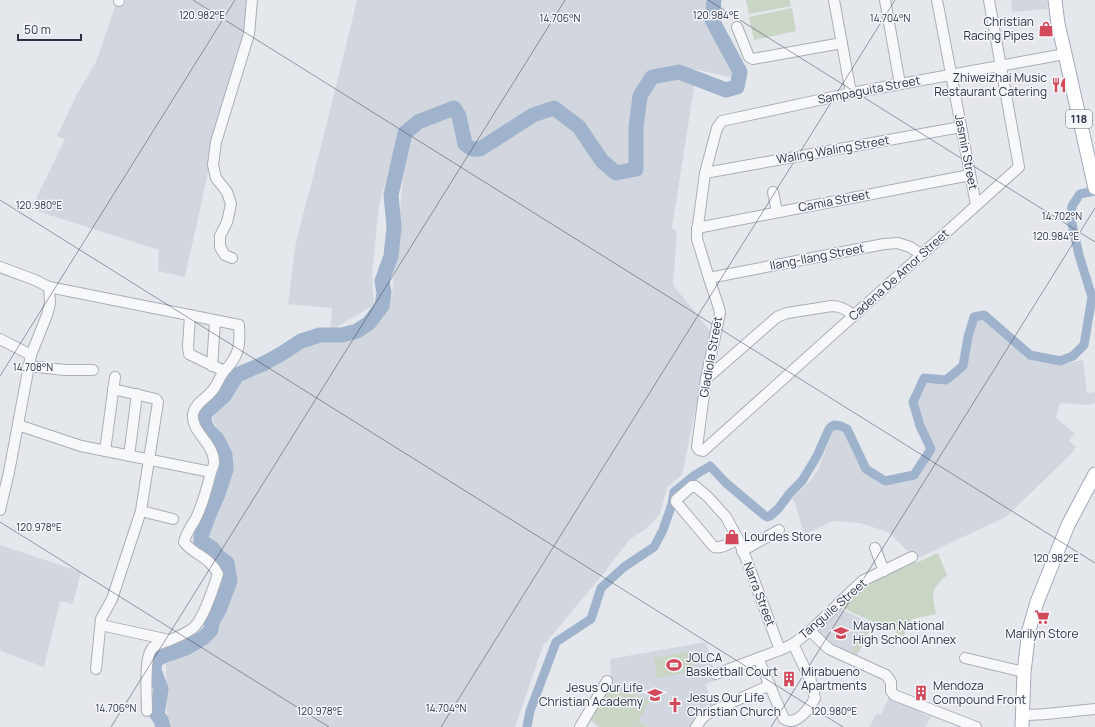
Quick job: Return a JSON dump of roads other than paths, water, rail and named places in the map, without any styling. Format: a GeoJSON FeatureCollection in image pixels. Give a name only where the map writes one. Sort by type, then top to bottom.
{"type":"FeatureCollection","features":[{"type":"Feature","properties":{"kind":"main road","name":"118"},"geometry":{"type":"LineString","coordinates":[[1055,0],[1058,24],[1094,186]]}},
{"type":"Feature","properties":{"kind":"main road"},"geometry":{"type":"LineString","coordinates":[[1022,721],[1023,672],[1029,630],[1037,602],[1068,525],[1095,474]]}},
{"type":"Feature","properties":{"kind":"street"},"geometry":{"type":"LineString","coordinates":[[232,258],[225,255],[220,248],[220,236],[227,222],[231,204],[227,192],[216,178],[214,165],[216,142],[249,34],[252,0]]}},
{"type":"Feature","properties":{"kind":"street"},"geometry":{"type":"LineString","coordinates":[[834,0],[851,93]]}},
{"type":"Feature","properties":{"kind":"street"},"geometry":{"type":"LineString","coordinates":[[885,0],[900,84]]}},
{"type":"Feature","properties":{"kind":"street","name":"Jasmin Street"},"geometry":{"type":"LineString","coordinates":[[937,0],[976,205]]}},
{"type":"Feature","properties":{"kind":"street"},"geometry":{"type":"LineString","coordinates":[[989,0],[1001,66]]}},
{"type":"Feature","properties":{"kind":"street"},"geometry":{"type":"LineString","coordinates":[[737,27],[749,57],[753,59],[842,43]]}},
{"type":"Feature","properties":{"kind":"street","name":"Sampaguita Street"},"geometry":{"type":"LineString","coordinates":[[722,121],[851,93],[1065,54]]}},
{"type":"Feature","properties":{"kind":"street","name":"Cadena De Amor Street"},"geometry":{"type":"LineString","coordinates":[[703,451],[1019,167],[1001,66]]}},
{"type":"Feature","properties":{"kind":"street","name":"Gladiola Street"},"geometry":{"type":"LineString","coordinates":[[703,451],[699,450],[697,447],[706,379],[720,308],[697,239],[697,228],[705,173],[717,128],[722,121]]}},
{"type":"Feature","properties":{"kind":"street","name":"Waling Waling Street"},"geometry":{"type":"LineString","coordinates":[[705,173],[961,127]]}},
{"type":"Feature","properties":{"kind":"street","name":"Camia Street"},"geometry":{"type":"LineString","coordinates":[[697,228],[970,175]]}},
{"type":"Feature","properties":{"kind":"street"},"geometry":{"type":"LineString","coordinates":[[773,192],[777,212]]}},
{"type":"Feature","properties":{"kind":"street","name":"Ilang-Ilang Street"},"geometry":{"type":"LineString","coordinates":[[709,278],[884,244],[898,243],[910,247],[922,255]]}},
{"type":"Feature","properties":{"kind":"street"},"geometry":{"type":"LineString","coordinates":[[0,267],[49,287],[239,325],[239,349],[232,363],[224,372],[213,391],[198,404],[193,414],[197,429],[207,442],[215,461],[204,498],[195,520],[185,535],[184,542],[188,548],[209,562],[218,574],[198,623],[192,629],[154,646],[150,651],[147,676],[147,711]]}},
{"type":"Feature","properties":{"kind":"street"},"geometry":{"type":"LineString","coordinates":[[0,510],[18,426],[30,355],[47,315],[50,303],[49,287]]}},
{"type":"Feature","properties":{"kind":"street"},"geometry":{"type":"LineString","coordinates":[[706,379],[777,317],[787,313],[832,306],[843,308],[854,315]]}},
{"type":"Feature","properties":{"kind":"street"},"geometry":{"type":"LineString","coordinates":[[190,316],[189,354],[224,372]]}},
{"type":"Feature","properties":{"kind":"street"},"geometry":{"type":"LineString","coordinates":[[212,366],[215,320]]}},
{"type":"Feature","properties":{"kind":"street"},"geometry":{"type":"LineString","coordinates":[[0,339],[30,355]]}},
{"type":"Feature","properties":{"kind":"street"},"geometry":{"type":"LineString","coordinates":[[28,366],[65,370],[93,370]]}},
{"type":"Feature","properties":{"kind":"street"},"geometry":{"type":"LineString","coordinates":[[105,451],[115,377]]}},
{"type":"Feature","properties":{"kind":"street"},"geometry":{"type":"LineString","coordinates":[[96,669],[101,620],[112,599],[141,511],[158,402],[156,399],[113,389]]}},
{"type":"Feature","properties":{"kind":"street"},"geometry":{"type":"LineString","coordinates":[[129,456],[137,394]]}},
{"type":"Feature","properties":{"kind":"street"},"geometry":{"type":"LineString","coordinates":[[18,426],[81,446],[211,472]]}},
{"type":"Feature","properties":{"kind":"street","name":"Narra Street"},"geometry":{"type":"LineString","coordinates":[[738,539],[721,547],[714,547],[676,502],[676,500],[692,486],[695,486],[708,497],[726,517],[738,539],[780,650]]}},
{"type":"Feature","properties":{"kind":"street"},"geometry":{"type":"LineString","coordinates":[[141,511],[173,519]]}},
{"type":"Feature","properties":{"kind":"street"},"geometry":{"type":"LineString","coordinates":[[742,551],[779,530]]}},
{"type":"Feature","properties":{"kind":"street"},"geometry":{"type":"LineString","coordinates":[[875,548],[884,571]]}},
{"type":"Feature","properties":{"kind":"street","name":"Tanguile Street"},"geometry":{"type":"LineString","coordinates":[[716,674],[793,644],[810,631],[862,581],[912,557]]}},
{"type":"Feature","properties":{"kind":"street"},"geometry":{"type":"LineString","coordinates":[[100,625],[170,640]]}},
{"type":"Feature","properties":{"kind":"street"},"geometry":{"type":"LineString","coordinates":[[810,631],[833,651],[886,675],[891,682],[891,691],[894,695],[976,727]]}},
{"type":"Feature","properties":{"kind":"street"},"geometry":{"type":"LineString","coordinates":[[758,658],[784,720],[788,723],[793,723],[810,708],[815,698],[811,681],[793,644]]}},
{"type":"Feature","properties":{"kind":"street"},"geometry":{"type":"LineString","coordinates":[[965,658],[1023,672]]}},
{"type":"Feature","properties":{"kind":"street"},"geometry":{"type":"LineString","coordinates":[[580,727],[607,681]]}},
{"type":"Feature","properties":{"kind":"street"},"geometry":{"type":"LineString","coordinates":[[696,727],[704,716],[709,713],[770,685]]}},
{"type":"Feature","properties":{"kind":"street"},"geometry":{"type":"LineString","coordinates":[[1022,721],[1043,715],[1095,709]]}},
{"type":"Feature","properties":{"kind":"waterway"},"geometry":{"type":"LineString","coordinates":[[163,727],[161,720],[156,713],[161,689],[154,670],[155,661],[161,657],[186,648],[203,638],[211,630],[212,622],[219,610],[230,581],[227,563],[219,557],[212,548],[201,541],[208,517],[226,470],[225,455],[217,439],[208,430],[204,422],[205,413],[224,396],[237,375],[265,363],[301,341],[320,335],[342,335],[357,331],[369,323],[382,306],[384,293],[382,281],[391,256],[394,227],[391,195],[405,133],[418,122],[454,108],[459,116],[465,144],[472,149],[480,149],[533,115],[554,108],[579,127],[602,161],[616,173],[636,169],[636,127],[640,96],[652,77],[679,72],[726,90],[737,87],[740,72],[712,20],[714,0]]}},
{"type":"Feature","properties":{"kind":"waterway"},"geometry":{"type":"LineString","coordinates":[[527,727],[530,711],[556,642],[591,619],[601,588],[624,567],[654,547],[663,530],[672,504],[674,492],[695,475],[710,466],[726,483],[764,515],[767,517],[770,516],[802,481],[817,456],[829,429],[834,425],[847,429],[866,469],[885,481],[914,475],[931,449],[920,426],[913,402],[924,378],[946,380],[963,366],[968,337],[974,317],[984,315],[1030,355],[1060,361],[1073,356],[1084,345],[1092,297],[1079,255],[1071,219],[1072,206],[1080,194],[1095,191]]}},
{"type":"Feature","properties":{"kind":"place","name":"Christian Racing Pipes"},"geometry":{"type":"Point","coordinates":[1046,29]}},
{"type":"Feature","properties":{"kind":"place","name":"Zhiweizhai Music Restaurant Catering"},"geometry":{"type":"Point","coordinates":[1059,85]}},
{"type":"Feature","properties":{"kind":"place","name":"Lourdes Store"},"geometry":{"type":"Point","coordinates":[732,537]}},
{"type":"Feature","properties":{"kind":"place","name":"Marilyn Store"},"geometry":{"type":"Point","coordinates":[1042,617]}},
{"type":"Feature","properties":{"kind":"place","name":"Maysan National High School Annex"},"geometry":{"type":"Point","coordinates":[841,633]}},
{"type":"Feature","properties":{"kind":"place","name":"JOLCA Basketball Court"},"geometry":{"type":"Point","coordinates":[674,665]}},
{"type":"Feature","properties":{"kind":"place","name":"Mirabueno Apartments"},"geometry":{"type":"Point","coordinates":[789,679]}},
{"type":"Feature","properties":{"kind":"place","name":"Mendoza Compound Front"},"geometry":{"type":"Point","coordinates":[921,693]}},
{"type":"Feature","properties":{"kind":"place","name":"Jesus Our Life Christian Academy"},"geometry":{"type":"Point","coordinates":[655,695]}},
{"type":"Feature","properties":{"kind":"place","name":"Jesus Our Life Christian Church"},"geometry":{"type":"Point","coordinates":[675,705]}}]}
